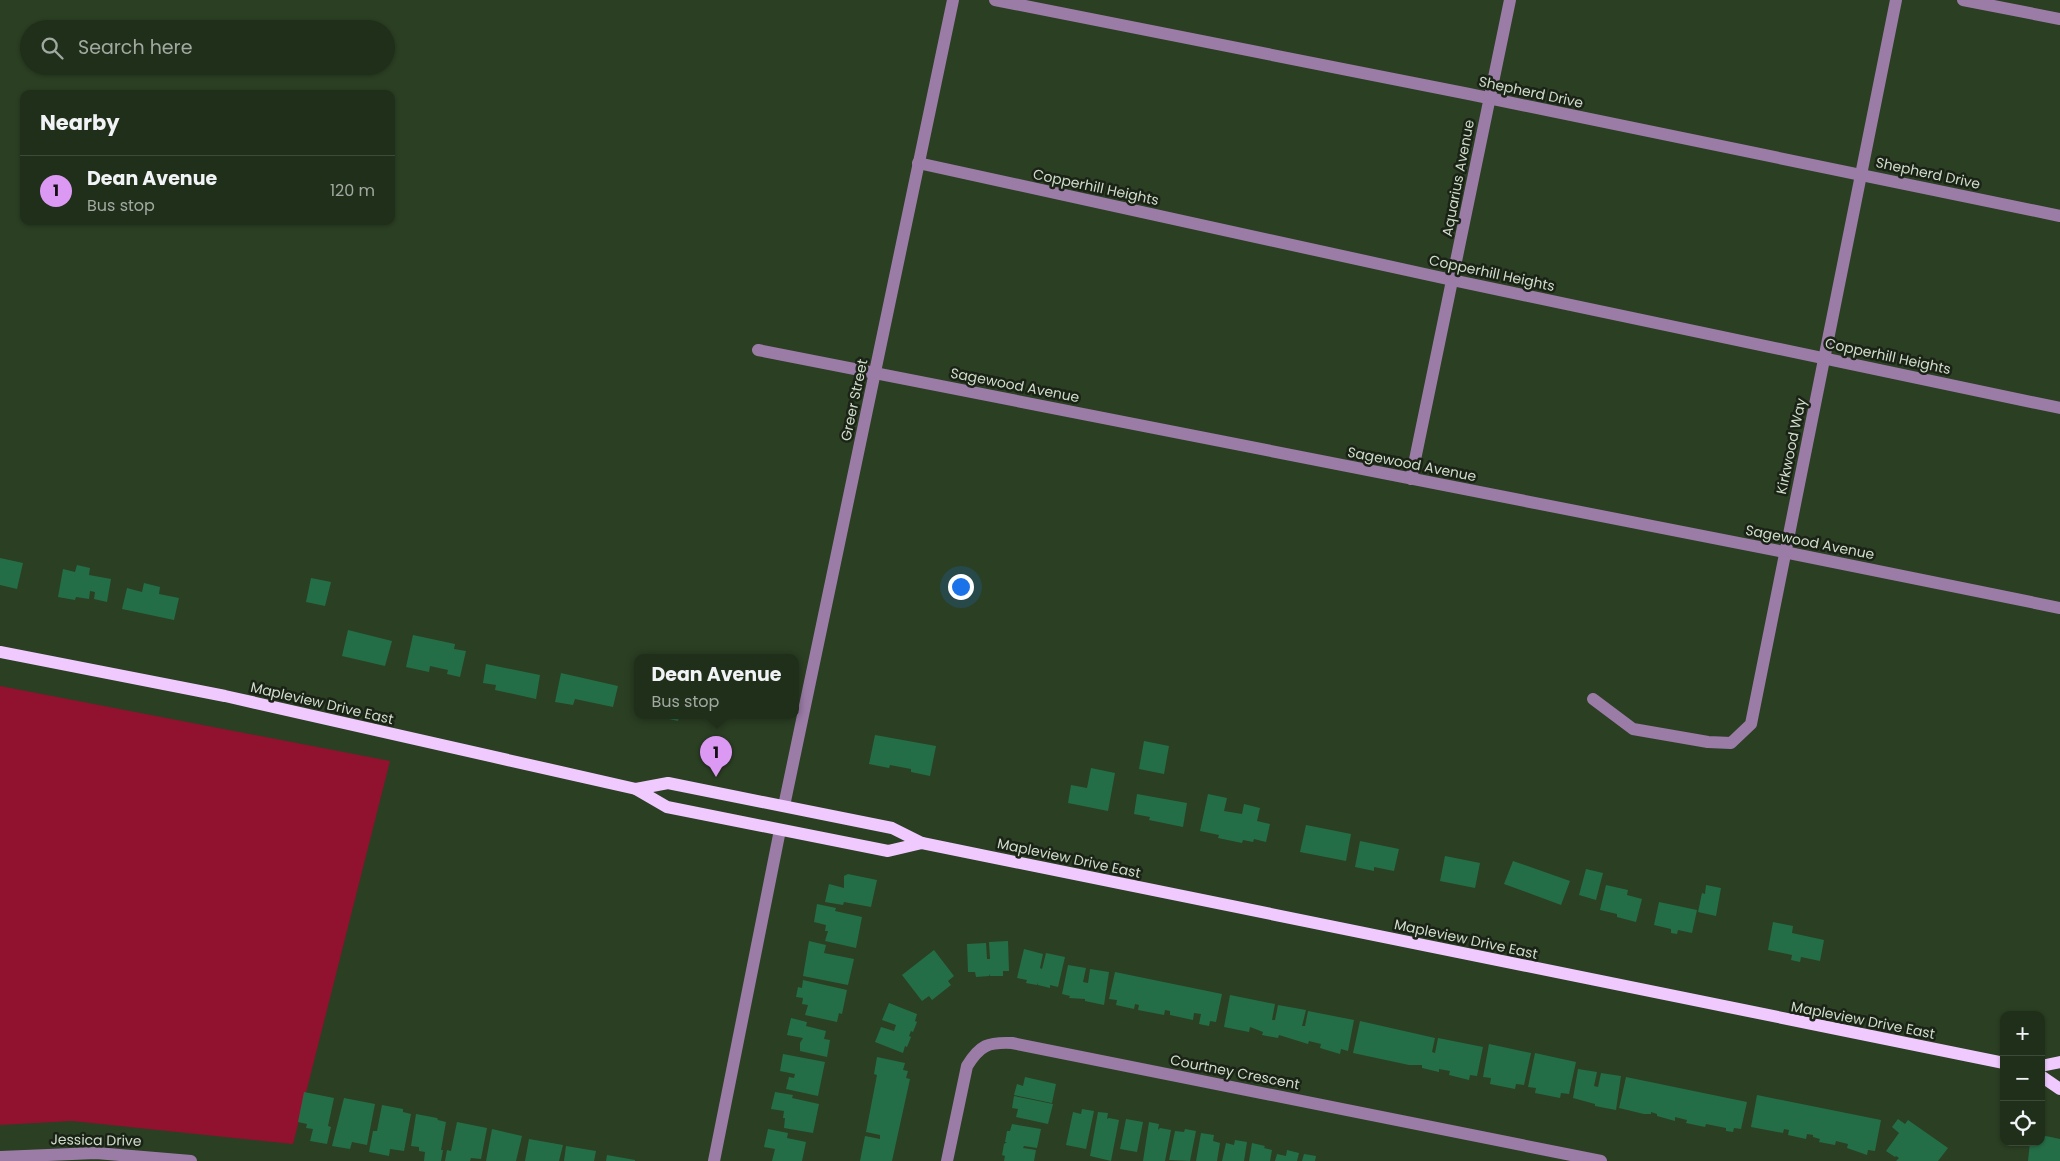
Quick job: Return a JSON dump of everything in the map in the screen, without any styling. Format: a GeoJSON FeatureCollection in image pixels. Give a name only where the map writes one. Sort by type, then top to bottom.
{"type":"FeatureCollection","features":[{"type":"Feature","properties":{"kind":"main road","name":"Mapleview Drive East"},"geometry":{"type":"LineString","coordinates":[[0,652],[225,696],[636,789],[667,807],[888,851],[922,843]]}},
{"type":"Feature","properties":{"kind":"main road","name":"Mapleview Drive East"},"geometry":{"type":"LineString","coordinates":[[636,789],[668,783],[784,806],[892,828],[922,843],[2000,1063]]}},
{"type":"Feature","properties":{"kind":"main road"},"geometry":{"type":"LineString","coordinates":[[2045,1065],[2060,1062]]}},
{"type":"Feature","properties":{"kind":"main road"},"geometry":{"type":"LineString","coordinates":[[2045,1079],[2060,1089]]}},
{"type":"Feature","properties":{"kind":"street","name":"Greer Street"},"geometry":{"type":"LineString","coordinates":[[784,806],[953,0]]}},
{"type":"Feature","properties":{"kind":"street","name":"Shepherd Drive"},"geometry":{"type":"LineString","coordinates":[[995,0],[1489,98],[2060,216]]}},
{"type":"Feature","properties":{"kind":"street","name":"Aquarius Avenue"},"geometry":{"type":"LineString","coordinates":[[1411,479],[1510,0]]}},
{"type":"Feature","properties":{"kind":"street","name":"Kirkwood Way"},"geometry":{"type":"LineString","coordinates":[[1593,699],[1633,729],[1708,742],[1731,744],[1751,724],[1896,0]]}},
{"type":"Feature","properties":{"kind":"street"},"geometry":{"type":"LineString","coordinates":[[1963,0],[2060,19]]}},
{"type":"Feature","properties":{"kind":"street","name":"Copperhill Heights"},"geometry":{"type":"LineString","coordinates":[[918,163],[1452,280],[2060,408]]}},
{"type":"Feature","properties":{"kind":"street","name":"Sagewood Avenue"},"geometry":{"type":"LineString","coordinates":[[758,350],[2060,608]]}},
{"type":"Feature","properties":{"kind":"street"},"geometry":{"type":"LineString","coordinates":[[714,1161],[780,830]]}},
{"type":"Feature","properties":{"kind":"street","name":"Courtney Crescent"},"geometry":{"type":"LineString","coordinates":[[947,1161],[967,1066],[975,1053],[986,1045],[998,1042],[1022,1045],[1601,1161]]}},
{"type":"Feature","properties":{"kind":"street","name":"Jessica Drive"},"geometry":{"type":"LineString","coordinates":[[0,1157],[96,1153],[191,1161]]}},
{"type":"Feature","properties":{"kind":"shaded area"},"geometry":{"type":"Polygon","coordinates":[[[0,686],[390,761],[293,1144],[72,1121],[0,1125],[0,686]]]}},
{"type":"Feature","properties":{"kind":"building"},"geometry":{"type":"Polygon","coordinates":[[[0,558],[23,563],[17,589],[0,585],[0,558]]]}},
{"type":"Feature","properties":{"kind":"building"},"geometry":{"type":"Polygon","coordinates":[[[77,565],[90,568],[89,575],[111,579],[107,602],[94,599],[95,592],[90,591],[89,599],[76,597],[75,600],[58,597],[63,569],[75,572],[77,565]]]}},
{"type":"Feature","properties":{"kind":"building"},"geometry":{"type":"Polygon","coordinates":[[[311,578],[331,582],[325,606],[306,602],[311,578]]]}},
{"type":"Feature","properties":{"kind":"building"},"geometry":{"type":"Polygon","coordinates":[[[144,583],[160,587],[159,594],[179,598],[174,620],[122,609],[127,588],[142,592],[144,583]]]}},
{"type":"Feature","properties":{"kind":"building"},"geometry":{"type":"Polygon","coordinates":[[[348,630],[392,641],[385,666],[342,656],[348,630]]]}},
{"type":"Feature","properties":{"kind":"building"},"geometry":{"type":"Polygon","coordinates":[[[413,635],[455,644],[454,649],[466,651],[460,677],[447,674],[448,670],[430,666],[429,672],[406,667],[413,635]]]}},
{"type":"Feature","properties":{"kind":"building"},"geometry":{"type":"Polygon","coordinates":[[[486,664],[540,675],[536,699],[495,690],[496,685],[483,683],[486,664]]]}},
{"type":"Feature","properties":{"kind":"building"},"geometry":{"type":"Polygon","coordinates":[[[561,673],[618,686],[613,707],[575,699],[573,705],[555,702],[561,673]]]}},
{"type":"Feature","properties":{"kind":"building"},"geometry":{"type":"Polygon","coordinates":[[[875,735],[936,746],[930,776],[911,772],[911,769],[890,765],[889,768],[869,764],[875,735]]]}},
{"type":"Feature","properties":{"kind":"building"},"geometry":{"type":"Polygon","coordinates":[[[1144,741],[1169,746],[1164,774],[1139,769],[1144,741]]]}},
{"type":"Feature","properties":{"kind":"building"},"geometry":{"type":"Polygon","coordinates":[[[1091,768],[1115,773],[1108,811],[1068,803],[1071,785],[1087,788],[1091,768]]]}},
{"type":"Feature","properties":{"kind":"building"},"geometry":{"type":"Polygon","coordinates":[[[1137,794],[1187,803],[1183,827],[1149,820],[1150,817],[1134,814],[1137,794]]]}},
{"type":"Feature","properties":{"kind":"building"},"geometry":{"type":"Polygon","coordinates":[[[1208,794],[1227,798],[1224,811],[1242,814],[1244,804],[1260,808],[1257,821],[1270,824],[1266,842],[1254,839],[1253,842],[1243,840],[1242,843],[1218,838],[1219,835],[1200,831],[1208,794]]]}},
{"type":"Feature","properties":{"kind":"building"},"geometry":{"type":"Polygon","coordinates":[[[1306,825],[1351,834],[1346,861],[1300,852],[1306,825]]]}},
{"type":"Feature","properties":{"kind":"building"},"geometry":{"type":"Polygon","coordinates":[[[1360,841],[1399,849],[1394,871],[1374,867],[1374,871],[1355,867],[1360,841]]]}},
{"type":"Feature","properties":{"kind":"building"},"geometry":{"type":"Polygon","coordinates":[[[1445,856],[1480,863],[1475,888],[1440,881],[1445,856]]]}},
{"type":"Feature","properties":{"kind":"building"},"geometry":{"type":"Polygon","coordinates":[[[1513,861],[1570,881],[1561,905],[1504,884],[1513,861]]]}},
{"type":"Feature","properties":{"kind":"building"},"geometry":{"type":"Polygon","coordinates":[[[1586,869],[1603,873],[1596,900],[1579,895],[1586,869]]]}},
{"type":"Feature","properties":{"kind":"building"},"geometry":{"type":"Polygon","coordinates":[[[848,874],[877,880],[871,907],[844,902],[843,905],[825,902],[829,884],[844,888],[844,876],[848,874]]]}},
{"type":"Feature","properties":{"kind":"building"},"geometry":{"type":"Polygon","coordinates":[[[1606,885],[1628,890],[1627,895],[1642,899],[1636,922],[1617,917],[1617,914],[1600,910],[1606,885]]]}},
{"type":"Feature","properties":{"kind":"building"},"geometry":{"type":"Polygon","coordinates":[[[1706,885],[1721,888],[1716,916],[1698,912],[1702,893],[1705,894],[1706,885]]]}},
{"type":"Feature","properties":{"kind":"building"},"geometry":{"type":"Polygon","coordinates":[[[1659,902],[1697,910],[1692,933],[1678,930],[1677,934],[1671,933],[1671,929],[1654,925],[1659,902]]]}},
{"type":"Feature","properties":{"kind":"building"},"geometry":{"type":"Polygon","coordinates":[[[817,904],[836,908],[835,911],[862,917],[856,948],[825,941],[828,931],[825,931],[826,925],[814,922],[817,904]]]}},
{"type":"Feature","properties":{"kind":"building"},"geometry":{"type":"Polygon","coordinates":[[[1773,922],[1793,926],[1792,933],[1824,940],[1820,961],[1801,957],[1800,962],[1791,960],[1792,955],[1768,950],[1773,922]]]}},
{"type":"Feature","properties":{"kind":"building"},"geometry":{"type":"Polygon","coordinates":[[[809,941],[826,945],[824,953],[854,959],[848,985],[803,976],[809,941]]]}},
{"type":"Feature","properties":{"kind":"building"},"geometry":{"type":"Polygon","coordinates":[[[1008,941],[1009,971],[1003,971],[1003,976],[990,976],[989,974],[989,976],[976,977],[975,972],[968,972],[967,944],[986,943],[987,959],[990,959],[989,942],[1008,941]]]}},
{"type":"Feature","properties":{"kind":"building"},"geometry":{"type":"Polygon","coordinates":[[[1024,949],[1043,954],[1040,968],[1042,969],[1046,953],[1065,957],[1058,987],[1050,985],[1050,988],[1038,985],[1038,983],[1037,985],[1026,983],[1027,980],[1017,978],[1024,949]]]}},
{"type":"Feature","properties":{"kind":"building"},"geometry":{"type":"Polygon","coordinates":[[[934,950],[954,976],[948,981],[951,985],[932,1000],[929,996],[922,1001],[902,975],[934,950]]]}},
{"type":"Feature","properties":{"kind":"building"},"geometry":{"type":"Polygon","coordinates":[[[1068,965],[1086,968],[1083,982],[1088,983],[1090,969],[1109,972],[1104,1005],[1085,1001],[1085,999],[1069,998],[1070,996],[1062,994],[1068,965]]]}},
{"type":"Feature","properties":{"kind":"building"},"geometry":{"type":"Polygon","coordinates":[[[1115,972],[1222,994],[1216,1022],[1210,1021],[1209,1026],[1199,1024],[1201,1014],[1194,1013],[1193,1020],[1170,1015],[1170,1011],[1165,1010],[1164,1015],[1138,1010],[1139,1005],[1135,1004],[1134,1009],[1116,1005],[1117,1000],[1109,999],[1115,972]]]}},
{"type":"Feature","properties":{"kind":"building"},"geometry":{"type":"Polygon","coordinates":[[[803,980],[847,990],[842,1014],[839,1013],[837,1022],[805,1015],[808,1005],[802,1004],[803,998],[796,997],[798,987],[802,988],[803,980]]]}},
{"type":"Feature","properties":{"kind":"building"},"geometry":{"type":"Polygon","coordinates":[[[1230,995],[1275,1004],[1272,1020],[1275,1020],[1278,1005],[1306,1010],[1302,1026],[1305,1026],[1308,1011],[1354,1020],[1348,1051],[1341,1049],[1340,1054],[1320,1048],[1321,1044],[1309,1041],[1308,1044],[1279,1035],[1278,1038],[1262,1035],[1263,1032],[1250,1027],[1249,1032],[1224,1027],[1230,995]]]}},
{"type":"Feature","properties":{"kind":"building"},"geometry":{"type":"Polygon","coordinates":[[[889,1003],[917,1014],[915,1021],[917,1022],[913,1032],[911,1031],[909,1036],[911,1037],[903,1053],[875,1042],[881,1027],[894,1031],[896,1025],[882,1020],[889,1003]]]}},
{"type":"Feature","properties":{"kind":"building"},"geometry":{"type":"Polygon","coordinates":[[[791,1018],[807,1022],[806,1026],[826,1031],[824,1039],[830,1040],[827,1057],[800,1051],[800,1043],[803,1038],[787,1035],[791,1018]]]}},
{"type":"Feature","properties":{"kind":"building"},"geometry":{"type":"Polygon","coordinates":[[[1360,1021],[1435,1038],[1432,1052],[1435,1053],[1438,1038],[1483,1047],[1477,1076],[1470,1075],[1469,1080],[1449,1075],[1450,1071],[1439,1069],[1439,1072],[1422,1068],[1422,1065],[1409,1065],[1353,1053],[1360,1021]]]}},
{"type":"Feature","properties":{"kind":"building"},"geometry":{"type":"Polygon","coordinates":[[[1489,1044],[1531,1053],[1524,1085],[1516,1084],[1515,1089],[1490,1084],[1491,1078],[1483,1077],[1489,1044]]]}},
{"type":"Feature","properties":{"kind":"building"},"geometry":{"type":"Polygon","coordinates":[[[1535,1053],[1576,1062],[1569,1094],[1561,1093],[1560,1098],[1535,1093],[1536,1088],[1528,1087],[1535,1053]]]}},
{"type":"Feature","properties":{"kind":"building"},"geometry":{"type":"Polygon","coordinates":[[[783,1054],[825,1062],[818,1096],[786,1089],[789,1077],[794,1078],[795,1074],[780,1071],[783,1054]]]}},
{"type":"Feature","properties":{"kind":"building"},"geometry":{"type":"Polygon","coordinates":[[[877,1057],[905,1063],[903,1070],[908,1071],[906,1078],[910,1079],[892,1161],[860,1161],[865,1136],[880,1139],[880,1135],[866,1132],[877,1075],[874,1074],[877,1057]]]}},
{"type":"Feature","properties":{"kind":"building"},"geometry":{"type":"Polygon","coordinates":[[[1578,1069],[1597,1072],[1594,1086],[1598,1087],[1601,1073],[1621,1076],[1616,1110],[1595,1106],[1595,1104],[1573,1098],[1578,1069]]]}},
{"type":"Feature","properties":{"kind":"building"},"geometry":{"type":"Polygon","coordinates":[[[1025,1077],[1056,1084],[1052,1103],[1014,1095],[1017,1084],[1023,1086],[1025,1077]]]}},
{"type":"Feature","properties":{"kind":"building"},"geometry":{"type":"Polygon","coordinates":[[[1626,1077],[1747,1102],[1741,1129],[1734,1128],[1733,1132],[1726,1131],[1726,1128],[1706,1124],[1705,1127],[1686,1123],[1687,1120],[1675,1117],[1675,1121],[1657,1116],[1657,1114],[1651,1112],[1651,1114],[1644,1114],[1619,1108],[1626,1077]]]}},
{"type":"Feature","properties":{"kind":"building"},"geometry":{"type":"Polygon","coordinates":[[[304,1092],[334,1098],[328,1126],[331,1127],[327,1144],[310,1141],[313,1129],[306,1128],[307,1124],[298,1122],[304,1092]]]}},
{"type":"Feature","properties":{"kind":"building"},"geometry":{"type":"Polygon","coordinates":[[[775,1092],[793,1095],[792,1098],[819,1104],[813,1133],[784,1128],[784,1111],[771,1109],[775,1092]]]}},
{"type":"Feature","properties":{"kind":"building"},"geometry":{"type":"Polygon","coordinates":[[[1757,1095],[1881,1120],[1875,1151],[1868,1150],[1867,1155],[1847,1148],[1848,1144],[1836,1141],[1835,1145],[1819,1142],[1820,1139],[1813,1137],[1813,1135],[1807,1134],[1806,1139],[1788,1135],[1789,1130],[1784,1129],[1783,1133],[1751,1127],[1757,1095]]]}},
{"type":"Feature","properties":{"kind":"building"},"geometry":{"type":"Polygon","coordinates":[[[1014,1096],[1053,1104],[1048,1124],[1016,1117],[1018,1109],[1012,1108],[1014,1096]]]}},
{"type":"Feature","properties":{"kind":"building"},"geometry":{"type":"Polygon","coordinates":[[[344,1098],[375,1104],[367,1145],[352,1142],[350,1149],[332,1146],[344,1098]]]}},
{"type":"Feature","properties":{"kind":"building"},"geometry":{"type":"Polygon","coordinates":[[[382,1105],[403,1109],[403,1112],[411,1114],[404,1151],[390,1149],[389,1156],[369,1152],[373,1131],[377,1131],[382,1105]]]}},
{"type":"Feature","properties":{"kind":"building"},"geometry":{"type":"Polygon","coordinates":[[[1082,1109],[1094,1111],[1086,1149],[1066,1145],[1073,1112],[1081,1114],[1082,1109]]]}},
{"type":"Feature","properties":{"kind":"building"},"geometry":{"type":"Polygon","coordinates":[[[1098,1112],[1108,1113],[1107,1119],[1119,1120],[1111,1161],[1090,1156],[1098,1112]]]}},
{"type":"Feature","properties":{"kind":"building"},"geometry":{"type":"Polygon","coordinates":[[[416,1114],[437,1118],[446,1122],[441,1161],[424,1161],[425,1152],[419,1151],[419,1147],[411,1146],[416,1114]]]}},
{"type":"Feature","properties":{"kind":"building"},"geometry":{"type":"Polygon","coordinates":[[[1126,1119],[1143,1122],[1137,1152],[1120,1149],[1126,1119]]]}},
{"type":"Feature","properties":{"kind":"building"},"geometry":{"type":"Polygon","coordinates":[[[1898,1119],[1905,1124],[1908,1120],[1948,1148],[1938,1161],[1896,1161],[1899,1158],[1886,1151],[1899,1133],[1892,1127],[1898,1119]]]}},
{"type":"Feature","properties":{"kind":"building"},"geometry":{"type":"Polygon","coordinates":[[[457,1122],[487,1128],[481,1159],[471,1158],[470,1161],[445,1161],[447,1150],[451,1151],[457,1122]]]}},
{"type":"Feature","properties":{"kind":"building"},"geometry":{"type":"Polygon","coordinates":[[[1149,1122],[1159,1124],[1158,1130],[1160,1128],[1171,1130],[1165,1161],[1143,1161],[1149,1122]]]}},
{"type":"Feature","properties":{"kind":"building"},"geometry":{"type":"Polygon","coordinates":[[[1012,1124],[1041,1129],[1037,1148],[1024,1146],[1023,1148],[1036,1150],[1034,1161],[1004,1161],[1005,1156],[1002,1155],[1004,1144],[1007,1142],[1005,1142],[1007,1131],[1010,1131],[1012,1124]]]}},
{"type":"Feature","properties":{"kind":"building"},"geometry":{"type":"Polygon","coordinates":[[[492,1129],[522,1136],[516,1161],[486,1161],[492,1129]]]}},
{"type":"Feature","properties":{"kind":"building"},"geometry":{"type":"Polygon","coordinates":[[[768,1129],[788,1133],[787,1138],[806,1142],[802,1161],[772,1161],[775,1149],[764,1147],[768,1129]]]}},
{"type":"Feature","properties":{"kind":"building"},"geometry":{"type":"Polygon","coordinates":[[[1185,1129],[1196,1131],[1190,1161],[1169,1160],[1175,1131],[1184,1132],[1185,1129]]]}},
{"type":"Feature","properties":{"kind":"building"},"geometry":{"type":"Polygon","coordinates":[[[1201,1133],[1214,1135],[1213,1141],[1220,1143],[1217,1161],[1196,1161],[1201,1133]]]}},
{"type":"Feature","properties":{"kind":"building"},"geometry":{"type":"Polygon","coordinates":[[[2045,1136],[2060,1139],[2060,1161],[2028,1161],[2030,1146],[2045,1146],[2045,1136]]]}},
{"type":"Feature","properties":{"kind":"building"},"geometry":{"type":"Polygon","coordinates":[[[529,1139],[563,1145],[559,1161],[525,1161],[529,1139]]]}},
{"type":"Feature","properties":{"kind":"building"},"geometry":{"type":"Polygon","coordinates":[[[1235,1140],[1247,1142],[1244,1161],[1222,1161],[1226,1143],[1234,1145],[1235,1140]]]}},
{"type":"Feature","properties":{"kind":"building"},"geometry":{"type":"Polygon","coordinates":[[[1252,1143],[1272,1150],[1270,1161],[1249,1161],[1252,1143]]]}},
{"type":"Feature","properties":{"kind":"building"},"geometry":{"type":"Polygon","coordinates":[[[566,1146],[596,1151],[594,1161],[564,1161],[566,1146]]]}},
{"type":"Feature","properties":{"kind":"building"},"geometry":{"type":"Polygon","coordinates":[[[1287,1150],[1299,1153],[1297,1161],[1275,1161],[1277,1154],[1286,1156],[1287,1150]]]}},
{"type":"Feature","properties":{"kind":"building"},"geometry":{"type":"Polygon","coordinates":[[[1304,1154],[1316,1156],[1315,1161],[1302,1161],[1304,1154]]]}},
{"type":"Feature","properties":{"kind":"building"},"geometry":{"type":"Polygon","coordinates":[[[607,1155],[635,1160],[635,1161],[606,1161],[607,1155]]]}},
{"type":"Feature","properties":{"kind":"place","name":"Dean Avenue"},"geometry":{"type":"Point","coordinates":[716,777]}}]}
